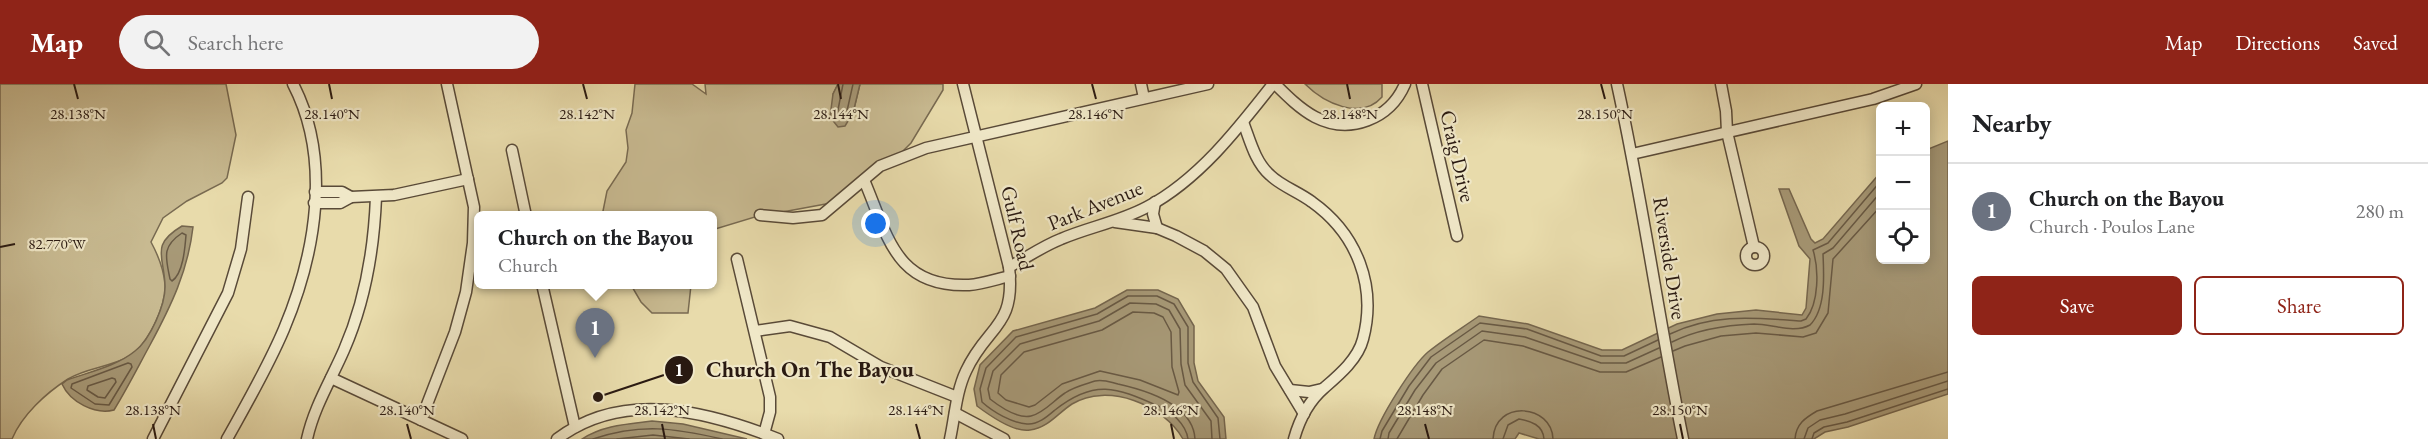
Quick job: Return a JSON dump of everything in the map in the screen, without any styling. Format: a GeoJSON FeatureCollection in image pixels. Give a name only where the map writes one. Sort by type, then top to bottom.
{"type":"FeatureCollection","features":[{"type":"Feature","properties":{"kind":"street"},"geometry":{"type":"LineString","coordinates":[[227,439],[291,311],[306,260],[315,197],[312,136],[304,107],[292,84]]}},
{"type":"Feature","properties":{"kind":"street"},"geometry":{"type":"LineString","coordinates":[[421,420],[441,373],[466,292],[473,243],[474,211],[447,84]]}},
{"type":"Feature","properties":{"kind":"street","name":"Gulf Road"},"geometry":{"type":"LineString","coordinates":[[950,439],[962,379],[972,360],[999,325],[1008,308],[1011,294],[1010,272],[963,84]]}},
{"type":"Feature","properties":{"kind":"street"},"geometry":{"type":"LineString","coordinates":[[1141,84],[1144,98]]}},
{"type":"Feature","properties":{"kind":"street"},"geometry":{"type":"LineString","coordinates":[[760,215],[793,218],[822,215],[880,166],[926,148],[1208,84]]}},
{"type":"Feature","properties":{"kind":"street"},"geometry":{"type":"LineString","coordinates":[[1274,84],[1314,116],[1344,125],[1363,123],[1380,115],[1397,99],[1405,84]]}},
{"type":"Feature","properties":{"kind":"street","name":"Park Avenue"},"geometry":{"type":"LineString","coordinates":[[864,180],[889,241],[908,268],[915,274],[946,285],[973,284],[1010,272],[1060,239],[1115,222],[1155,202],[1193,176],[1243,122],[1274,84]]}},
{"type":"Feature","properties":{"kind":"street","name":"Craig Drive"},"geometry":{"type":"LineString","coordinates":[[1422,84],[1457,236]]}},
{"type":"Feature","properties":{"kind":"street","name":"Riverside Drive"},"geometry":{"type":"LineString","coordinates":[[1617,84],[1632,154],[1661,329],[1683,439]]}},
{"type":"Feature","properties":{"kind":"street"},"geometry":{"type":"LineString","coordinates":[[1721,84],[1727,132],[1754,247]]}},
{"type":"Feature","properties":{"kind":"street"},"geometry":{"type":"LineString","coordinates":[[1632,154],[1873,99],[1916,84]]}},
{"type":"Feature","properties":{"kind":"street"},"geometry":{"type":"LineString","coordinates":[[1243,122],[1256,153],[1269,175],[1311,201],[1336,224],[1353,249],[1366,280],[1368,309],[1362,344],[1340,374],[1323,389],[1304,414],[1294,439]]}},
{"type":"Feature","properties":{"kind":"street"},"geometry":{"type":"LineString","coordinates":[[512,150],[525,211]]}},
{"type":"Feature","properties":{"kind":"street"},"geometry":{"type":"LineString","coordinates":[[315,197],[340,203],[351,197],[401,194],[468,179]]}},
{"type":"Feature","properties":{"kind":"street"},"geometry":{"type":"LineString","coordinates":[[307,439],[312,415],[346,345],[364,286],[374,238],[376,196]]}},
{"type":"Feature","properties":{"kind":"street"},"geometry":{"type":"LineString","coordinates":[[153,439],[228,293],[241,249],[248,197]]}},
{"type":"Feature","properties":{"kind":"street"},"geometry":{"type":"LineString","coordinates":[[1155,202],[1153,217],[1157,228]]}},
{"type":"Feature","properties":{"kind":"street"},"geometry":{"type":"LineString","coordinates":[[1115,222],[1157,228],[1197,246],[1232,275],[1253,307],[1275,366],[1304,414]]}},
{"type":"Feature","properties":{"kind":"street"},"geometry":{"type":"LineString","coordinates":[[737,259],[770,400],[770,412],[764,434]]}},
{"type":"Feature","properties":{"kind":"street"},"geometry":{"type":"LineString","coordinates":[[543,289],[575,427]]}},
{"type":"Feature","properties":{"kind":"street"},"geometry":{"type":"LineString","coordinates":[[755,331],[790,326],[830,337],[880,367],[957,397]]}},
{"type":"Feature","properties":{"kind":"street"},"geometry":{"type":"LineString","coordinates":[[331,378],[462,439]]}},
{"type":"Feature","properties":{"kind":"street"},"geometry":{"type":"LineString","coordinates":[[1290,390],[1309,392],[1323,389]]}},
{"type":"Feature","properties":{"kind":"street"},"geometry":{"type":"LineString","coordinates":[[557,439],[575,427],[609,414],[646,408],[698,415],[778,439]]}},
{"type":"Feature","properties":{"kind":"street"},"geometry":{"type":"LineString","coordinates":[[955,413],[1004,439]]}},
{"type":"Feature","properties":{"kind":"shaded area"},"geometry":{"type":"Polygon","coordinates":[[[0,84],[226,84],[236,135],[227,178],[163,218],[151,242],[162,268],[165,285],[159,315],[142,344],[128,357],[68,379],[28,413],[12,439],[0,439],[0,84]]]}},
{"type":"Feature","properties":{"kind":"shaded area"},"geometry":{"type":"Polygon","coordinates":[[[635,84],[692,84],[706,94],[705,84],[838,84],[833,94],[853,113],[860,84],[943,84],[943,90],[911,143],[831,203],[777,213],[756,211],[755,217],[717,228],[717,211],[603,211],[607,191],[626,162],[628,148],[626,130],[632,113],[635,84]]]}},
{"type":"Feature","properties":{"kind":"shaded area"},"geometry":{"type":"Polygon","coordinates":[[[1305,84],[1382,84],[1382,97],[1364,108],[1343,107],[1322,97],[1305,84]]]}},
{"type":"Feature","properties":{"kind":"shaded area"},"geometry":{"type":"Polygon","coordinates":[[[633,289],[691,289],[688,313],[652,313],[641,302],[633,289]]]}},
{"type":"Feature","properties":{"kind":"water"},"geometry":{"type":"Polygon","coordinates":[[[838,84],[860,84],[853,113],[845,126],[838,127],[830,117],[833,94],[838,84]]]}},
{"type":"Feature","properties":{"kind":"water"},"geometry":{"type":"Polygon","coordinates":[[[1948,141],[1948,394],[1848,427],[1825,432],[1814,439],[1539,439],[1519,433],[1515,439],[1374,439],[1389,406],[1405,380],[1422,359],[1428,352],[1479,316],[1528,324],[1602,350],[1622,350],[1677,324],[1717,314],[1756,310],[1802,315],[1806,308],[1810,259],[1799,246],[1779,189],[1789,189],[1811,239],[1815,243],[1823,239],[1876,178],[1876,264],[1930,264],[1930,148],[1948,141]]]}},
{"type":"Feature","properties":{"kind":"water"},"geometry":{"type":"Polygon","coordinates":[[[182,226],[193,227],[191,243],[178,288],[128,386],[114,410],[99,411],[84,406],[71,396],[62,384],[67,380],[120,361],[141,346],[160,311],[165,293],[162,245],[172,233],[182,226]]]}},
{"type":"Feature","properties":{"kind":"water"},"geometry":{"type":"Polygon","coordinates":[[[1127,290],[1158,290],[1178,299],[1194,326],[1194,363],[1198,381],[1224,417],[1226,439],[1183,439],[1163,416],[1134,400],[1118,396],[1102,395],[1086,398],[1072,404],[1042,426],[1030,430],[1009,426],[977,406],[974,389],[980,365],[1013,331],[1095,308],[1127,290]]]}},
{"type":"Feature","properties":{"kind":"water"},"geometry":{"type":"Polygon","coordinates":[[[652,421],[683,424],[747,439],[582,439],[607,428],[652,421]]]}},
{"type":"Feature","properties":{"kind":"place","name":"Church on the Bayou"},"geometry":{"type":"Point","coordinates":[595,358]}},
{"type":"Feature","properties":{"kind":"place","name":"Church On The Bayou"},"geometry":{"type":"Point","coordinates":[598,397]}}]}
